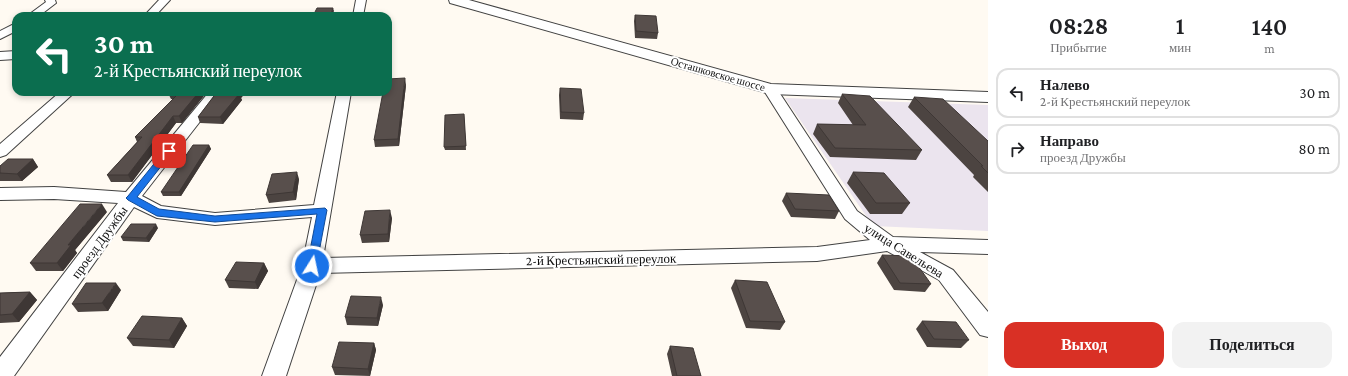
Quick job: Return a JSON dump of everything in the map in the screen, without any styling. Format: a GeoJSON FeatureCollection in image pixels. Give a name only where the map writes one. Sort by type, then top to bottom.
{"type":"FeatureCollection","features":[{"type":"Feature","properties":{"kind":"street"},"geometry":{"type":"LineString","coordinates":[[37,12],[51,2],[50,0]]}},
{"type":"Feature","properties":{"kind":"street"},"geometry":{"type":"LineString","coordinates":[[152,12],[165,0]]}},
{"type":"Feature","properties":{"kind":"street"},"geometry":{"type":"LineString","coordinates":[[359,12],[361,0]]}},
{"type":"Feature","properties":{"kind":"street","name":"Осташковское шоссе"},"geometry":{"type":"LineString","coordinates":[[455,0],[770,89],[988,97]]}},
{"type":"Feature","properties":{"kind":"street"},"geometry":{"type":"LineString","coordinates":[[0,36],[12,28]]}},
{"type":"Feature","properties":{"kind":"street"},"geometry":{"type":"LineString","coordinates":[[0,56],[12,55]]}},
{"type":"Feature","properties":{"kind":"street","name":"улица Савельева"},"geometry":{"type":"LineString","coordinates":[[770,89],[851,215],[889,244],[946,275],[988,328]]}},
{"type":"Feature","properties":{"kind":"street"},"geometry":{"type":"LineString","coordinates":[[0,152],[63,96]]}},
{"type":"Feature","properties":{"kind":"street","name":"проезд Дружбы"},"geometry":{"type":"LineString","coordinates":[[0,376],[131,198],[213,96]]}},
{"type":"Feature","properties":{"kind":"street"},"geometry":{"type":"LineString","coordinates":[[274,376],[312,266],[343,96]]}},
{"type":"Feature","properties":{"kind":"street"},"geometry":{"type":"LineString","coordinates":[[0,194],[54,193],[131,198],[157,212],[215,219],[322,210]]}},
{"type":"Feature","properties":{"kind":"street","name":"2-й Крестьянский переулок"},"geometry":{"type":"LineString","coordinates":[[312,266],[817,254],[889,244],[988,248]]}},
{"type":"Feature","properties":{"kind":"shaded area"},"geometry":{"type":"Polygon","coordinates":[[[785,98],[988,105],[988,231],[873,226],[785,98]]]}},
{"type":"Feature","properties":{"kind":"building"},"geometry":{"type":"Polygon","coordinates":[[[317,8],[333,8],[332,12],[315,12],[317,8]]]}},
{"type":"Feature","properties":{"kind":"building"},"geometry":{"type":"Polygon","coordinates":[[[635,15],[656,16],[658,33],[636,31],[635,15]]]}},
{"type":"Feature","properties":{"kind":"building"},"geometry":{"type":"Polygon","coordinates":[[[405,78],[398,139],[374,140],[382,96],[392,96],[392,79],[405,78]]]}},
{"type":"Feature","properties":{"kind":"building"},"geometry":{"type":"Polygon","coordinates":[[[560,88],[581,89],[584,113],[561,112],[560,88]]]}},
{"type":"Feature","properties":{"kind":"building"},"geometry":{"type":"Polygon","coordinates":[[[842,94],[870,96],[922,150],[835,148],[817,124],[866,125],[842,94]]]}},
{"type":"Feature","properties":{"kind":"building"},"geometry":{"type":"Polygon","coordinates":[[[176,96],[196,96],[179,116],[173,116],[128,175],[107,175],[142,137],[135,137],[176,96]]]}},
{"type":"Feature","properties":{"kind":"building"},"geometry":{"type":"Polygon","coordinates":[[[214,96],[238,96],[220,117],[198,117],[214,96]]]}},
{"type":"Feature","properties":{"kind":"building"},"geometry":{"type":"Polygon","coordinates":[[[914,97],[943,99],[988,141],[988,173],[981,166],[983,166],[914,97]]]}},
{"type":"Feature","properties":{"kind":"building"},"geometry":{"type":"Polygon","coordinates":[[[464,114],[466,146],[444,147],[445,115],[464,114]]]}},
{"type":"Feature","properties":{"kind":"building"},"geometry":{"type":"Polygon","coordinates":[[[193,145],[209,145],[179,192],[161,192],[193,145]]]}},
{"type":"Feature","properties":{"kind":"building"},"geometry":{"type":"Polygon","coordinates":[[[8,159],[33,159],[17,174],[0,173],[0,166],[8,159]]]}},
{"type":"Feature","properties":{"kind":"building"},"geometry":{"type":"Polygon","coordinates":[[[297,172],[293,192],[266,195],[272,174],[297,172]]]}},
{"type":"Feature","properties":{"kind":"building"},"geometry":{"type":"Polygon","coordinates":[[[853,172],[884,173],[910,203],[876,203],[853,172]]]}},
{"type":"Feature","properties":{"kind":"building"},"geometry":{"type":"Polygon","coordinates":[[[786,193],[829,195],[839,211],[795,209],[786,193]]]}},
{"type":"Feature","properties":{"kind":"building"},"geometry":{"type":"Polygon","coordinates":[[[80,204],[102,204],[68,245],[71,245],[57,263],[30,263],[80,204]]]}},
{"type":"Feature","properties":{"kind":"building"},"geometry":{"type":"Polygon","coordinates":[[[390,210],[388,234],[360,235],[365,211],[390,210]]]}},
{"type":"Feature","properties":{"kind":"building"},"geometry":{"type":"Polygon","coordinates":[[[131,224],[156,224],[146,238],[121,237],[131,224]]]}},
{"type":"Feature","properties":{"kind":"building"},"geometry":{"type":"Polygon","coordinates":[[[882,255],[911,256],[931,284],[900,283],[882,255]]]}},
{"type":"Feature","properties":{"kind":"building"},"geometry":{"type":"Polygon","coordinates":[[[236,262],[264,263],[255,282],[225,280],[236,262]]]}},
{"type":"Feature","properties":{"kind":"building"},"geometry":{"type":"Polygon","coordinates":[[[735,280],[767,282],[785,322],[750,321],[735,280]]]}},
{"type":"Feature","properties":{"kind":"building"},"geometry":{"type":"Polygon","coordinates":[[[86,283],[116,283],[102,303],[72,304],[86,283]]]}},
{"type":"Feature","properties":{"kind":"building"},"geometry":{"type":"Polygon","coordinates":[[[30,292],[12,314],[0,315],[0,293],[30,292]]]}},
{"type":"Feature","properties":{"kind":"building"},"geometry":{"type":"Polygon","coordinates":[[[351,296],[381,297],[377,318],[345,317],[351,296]]]}},
{"type":"Feature","properties":{"kind":"building"},"geometry":{"type":"Polygon","coordinates":[[[142,316],[182,318],[169,340],[127,338],[142,316]]]}},
{"type":"Feature","properties":{"kind":"building"},"geometry":{"type":"Polygon","coordinates":[[[922,321],[956,322],[969,340],[934,339],[922,321]]]}},
{"type":"Feature","properties":{"kind":"building"},"geometry":{"type":"Polygon","coordinates":[[[339,342],[374,343],[368,369],[332,367],[339,342]]]}},
{"type":"Feature","properties":{"kind":"building"},"geometry":{"type":"Polygon","coordinates":[[[670,346],[693,348],[701,376],[677,376],[670,346]]]}},
{"type":"Feature","properties":{"kind":"route"},"geometry":{"type":"LineString","coordinates":[[169,151],[131,198],[157,212],[215,219],[322,210],[312,266]]}}]}
